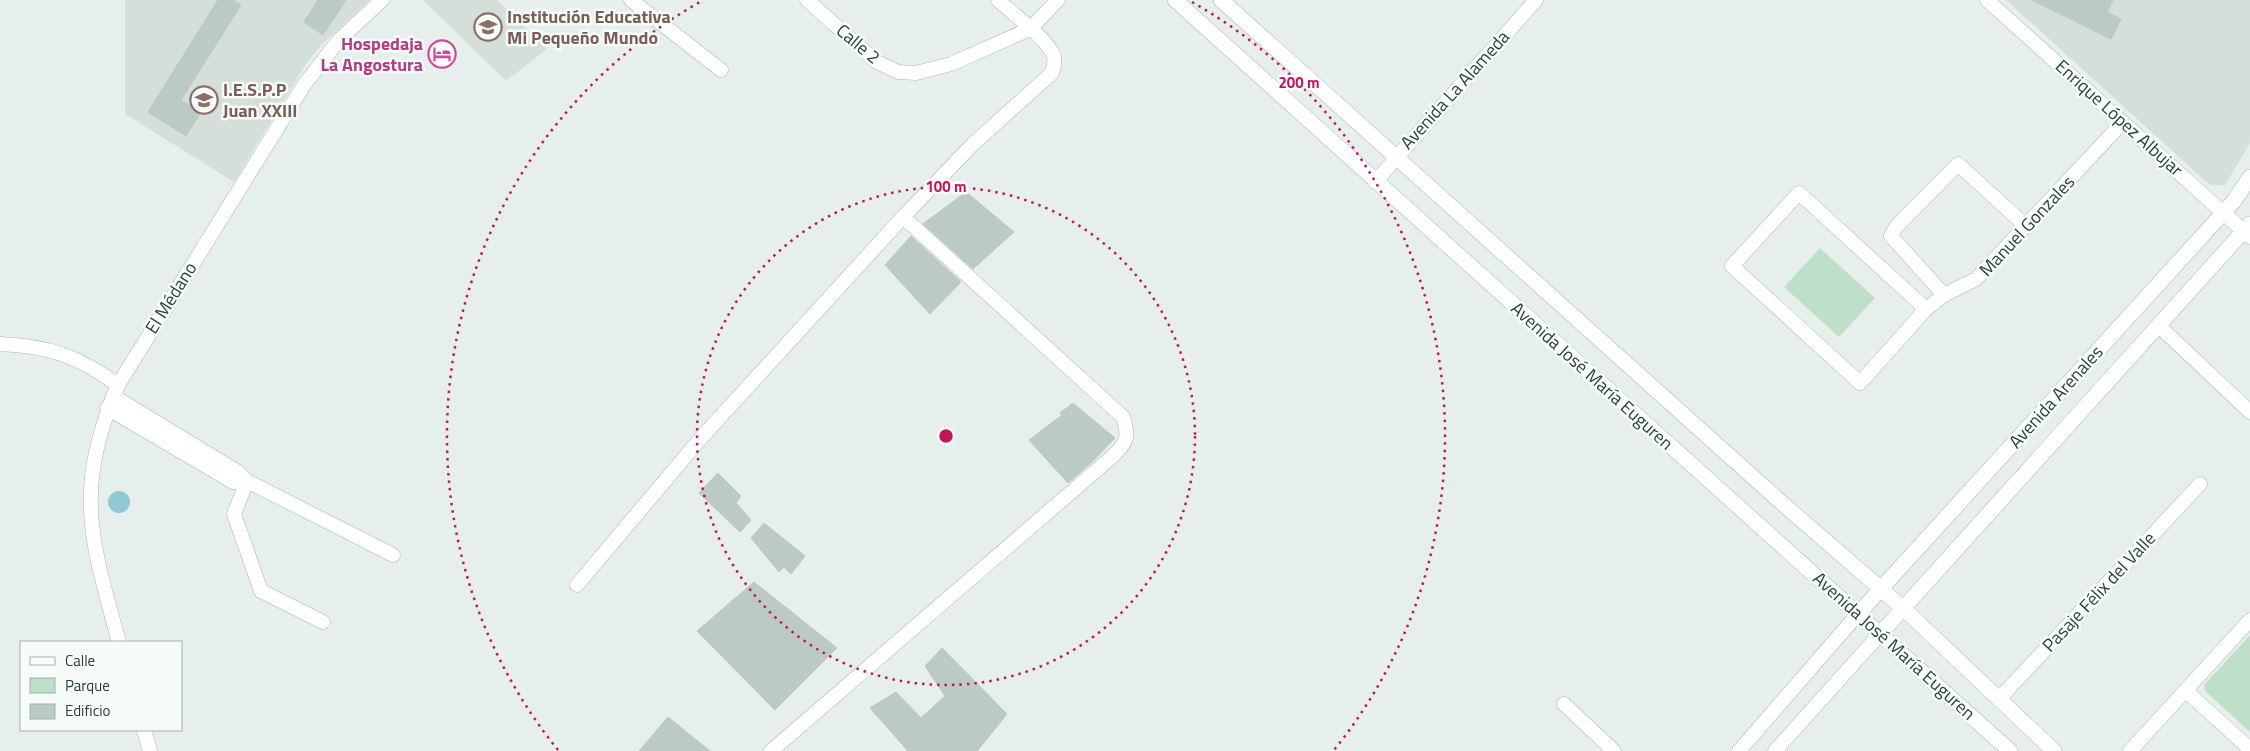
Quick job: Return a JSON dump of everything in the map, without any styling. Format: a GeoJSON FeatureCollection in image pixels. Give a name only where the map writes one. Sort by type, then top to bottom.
{"type":"FeatureCollection","features":[{"type":"Feature","properties":{"kind":"street","name":"El Médano"},"geometry":{"type":"LineString","coordinates":[[120,641],[97,561],[90,516],[94,456],[112,397],[304,85],[338,41],[382,0]]}},
{"type":"Feature","properties":{"kind":"street"},"geometry":{"type":"LineString","coordinates":[[631,0],[721,70]]}},
{"type":"Feature","properties":{"kind":"street","name":"Calle 2"},"geometry":{"type":"LineString","coordinates":[[807,0],[877,62],[898,72],[916,73],[951,64],[1030,29]]}},
{"type":"Feature","properties":{"kind":"street"},"geometry":{"type":"LineString","coordinates":[[1030,29],[1058,0]]}},
{"type":"Feature","properties":{"kind":"street","name":"Avenida José María Euguren"},"geometry":{"type":"LineString","coordinates":[[1175,0],[1375,182],[2010,751]]}},
{"type":"Feature","properties":{"kind":"street","name":"Avenida José María Euguren"},"geometry":{"type":"LineString","coordinates":[[1221,0],[1776,498],[1882,589],[2054,751]]}},
{"type":"Feature","properties":{"kind":"street","name":"Avenida La Alameda"},"geometry":{"type":"LineString","coordinates":[[1375,182],[1536,0]]}},
{"type":"Feature","properties":{"kind":"street","name":"Enrique López Albujar"},"geometry":{"type":"LineString","coordinates":[[1987,0],[2223,213],[2248,231]]}},
{"type":"Feature","properties":{"kind":"street"},"geometry":{"type":"LineString","coordinates":[[577,585],[701,438],[903,217],[973,144],[1052,74],[1055,62],[1053,54],[1002,1]]}},
{"type":"Feature","properties":{"kind":"street","name":"Manuel Gonzales"},"geometry":{"type":"LineString","coordinates":[[1926,309],[1799,193],[1732,266],[1860,383],[1926,309],[1944,295],[1976,279],[2027,227],[2123,122]]}},
{"type":"Feature","properties":{"kind":"street"},"geometry":{"type":"LineString","coordinates":[[1944,295],[1891,236],[1896,227],[1958,164],[2027,227]]}},
{"type":"Feature","properties":{"kind":"street","name":"Avenida Arenales"},"geometry":{"type":"LineString","coordinates":[[1858,614],[2234,201],[2250,177]]}},
{"type":"Feature","properties":{"kind":"street"},"geometry":{"type":"LineString","coordinates":[[771,751],[1113,456],[1123,445],[1128,434],[1123,417],[903,217]]}},
{"type":"Feature","properties":{"kind":"street","name":"Avenida Arenales"},"geometry":{"type":"LineString","coordinates":[[1880,634],[2159,326],[2248,231]]}},
{"type":"Feature","properties":{"kind":"street"},"geometry":{"type":"LineString","coordinates":[[2159,326],[2250,412]]}},
{"type":"Feature","properties":{"kind":"street"},"geometry":{"type":"LineString","coordinates":[[0,344],[25,345],[63,354],[91,366],[112,397],[238,472],[247,480],[393,555]]}},
{"type":"Feature","properties":{"kind":"street"},"geometry":{"type":"LineString","coordinates":[[247,480],[234,514],[262,591],[323,622]]}},
{"type":"Feature","properties":{"kind":"street","name":"Pasaje Félix del Valle"},"geometry":{"type":"LineString","coordinates":[[1999,699],[2200,484]]}},
{"type":"Feature","properties":{"kind":"street"},"geometry":{"type":"LineString","coordinates":[[1739,751],[1858,614]]}},
{"type":"Feature","properties":{"kind":"street"},"geometry":{"type":"LineString","coordinates":[[2130,751],[2250,620]]}},
{"type":"Feature","properties":{"kind":"street"},"geometry":{"type":"LineString","coordinates":[[1775,751],[1880,634]]}},
{"type":"Feature","properties":{"kind":"street"},"geometry":{"type":"LineString","coordinates":[[2186,691],[2250,749]]}},
{"type":"Feature","properties":{"kind":"street"},"geometry":{"type":"LineString","coordinates":[[1564,704],[1614,751]]}},
{"type":"Feature","properties":{"kind":"street"},"geometry":{"type":"LineString","coordinates":[[144,731],[150,751]]}},
{"type":"Feature","properties":{"kind":"shaded area","name":"I.E.S.P.P Juan XXIII"},"geometry":{"type":"Polygon","coordinates":[[[125,0],[370,0],[322,44],[306,64],[234,182],[125,114],[125,0]]]}},
{"type":"Feature","properties":{"kind":"shaded area","name":"Institución Educativa Mi Pequeño Mundo"},"geometry":{"type":"Polygon","coordinates":[[[423,0],[497,0],[547,49],[506,81],[423,0]]]}},
{"type":"Feature","properties":{"kind":"shaded area"},"geometry":{"type":"Polygon","coordinates":[[[2006,0],[2250,0],[2250,143],[2225,185],[2210,185],[2006,0]]]}},
{"type":"Feature","properties":{"kind":"green space"},"geometry":{"type":"Polygon","coordinates":[[[1820,248],[1875,298],[1839,337],[1784,287],[1820,248]]]}},
{"type":"Feature","properties":{"kind":"green space"},"geometry":{"type":"Polygon","coordinates":[[[2250,635],[2250,732],[2205,691],[2204,685],[2250,635]]]}},
{"type":"Feature","properties":{"kind":"water"},"geometry":{"type":"Polygon","coordinates":[[[119,491],[127,494],[130,502],[127,510],[119,513],[111,510],[108,502],[111,494],[119,491]]]}},
{"type":"Feature","properties":{"kind":"building"},"geometry":{"type":"Polygon","coordinates":[[[218,0],[233,0],[241,5],[181,100],[201,112],[186,136],[148,112],[218,0]]]}},
{"type":"Feature","properties":{"kind":"building"},"geometry":{"type":"Polygon","coordinates":[[[318,0],[346,0],[323,35],[304,22],[318,0]]]}},
{"type":"Feature","properties":{"kind":"building"},"geometry":{"type":"Polygon","coordinates":[[[2032,0],[2113,0],[2107,12],[2121,19],[2111,39],[2032,0]]]}},
{"type":"Feature","properties":{"kind":"building"},"geometry":{"type":"Polygon","coordinates":[[[966,192],[1014,232],[973,269],[923,224],[966,192]]]}},
{"type":"Feature","properties":{"kind":"building"},"geometry":{"type":"Polygon","coordinates":[[[911,236],[961,282],[930,314],[885,265],[911,236]]]}},
{"type":"Feature","properties":{"kind":"building"},"geometry":{"type":"Polygon","coordinates":[[[1073,403],[1115,438],[1068,483],[1029,440],[1062,415],[1060,413],[1073,403]]]}},
{"type":"Feature","properties":{"kind":"building"},"geometry":{"type":"Polygon","coordinates":[[[718,473],[741,496],[736,503],[751,520],[740,532],[699,493],[718,473]]]}},
{"type":"Feature","properties":{"kind":"building"},"geometry":{"type":"Polygon","coordinates":[[[764,523],[805,556],[791,574],[784,567],[779,572],[751,538],[764,523]]]}},
{"type":"Feature","properties":{"kind":"building"},"geometry":{"type":"Polygon","coordinates":[[[754,582],[837,648],[775,710],[697,631],[754,582]]]}},
{"type":"Feature","properties":{"kind":"building"},"geometry":{"type":"Polygon","coordinates":[[[942,648],[1007,714],[977,751],[908,751],[870,708],[896,692],[921,718],[945,696],[925,666],[942,648]]]}},
{"type":"Feature","properties":{"kind":"building"},"geometry":{"type":"Polygon","coordinates":[[[668,717],[710,751],[639,751],[668,717]]]}},
{"type":"Feature","properties":{"kind":"place","name":"Institución Educativa Mi Pequeño Mundo"},"geometry":{"type":"Point","coordinates":[488,27]}},
{"type":"Feature","properties":{"kind":"place","name":"Hospedaja La Angostura"},"geometry":{"type":"Point","coordinates":[442,54]}},
{"type":"Feature","properties":{"kind":"place","name":"I.E.S.P.P Juan XXIII"},"geometry":{"type":"Point","coordinates":[204,100]}}]}
